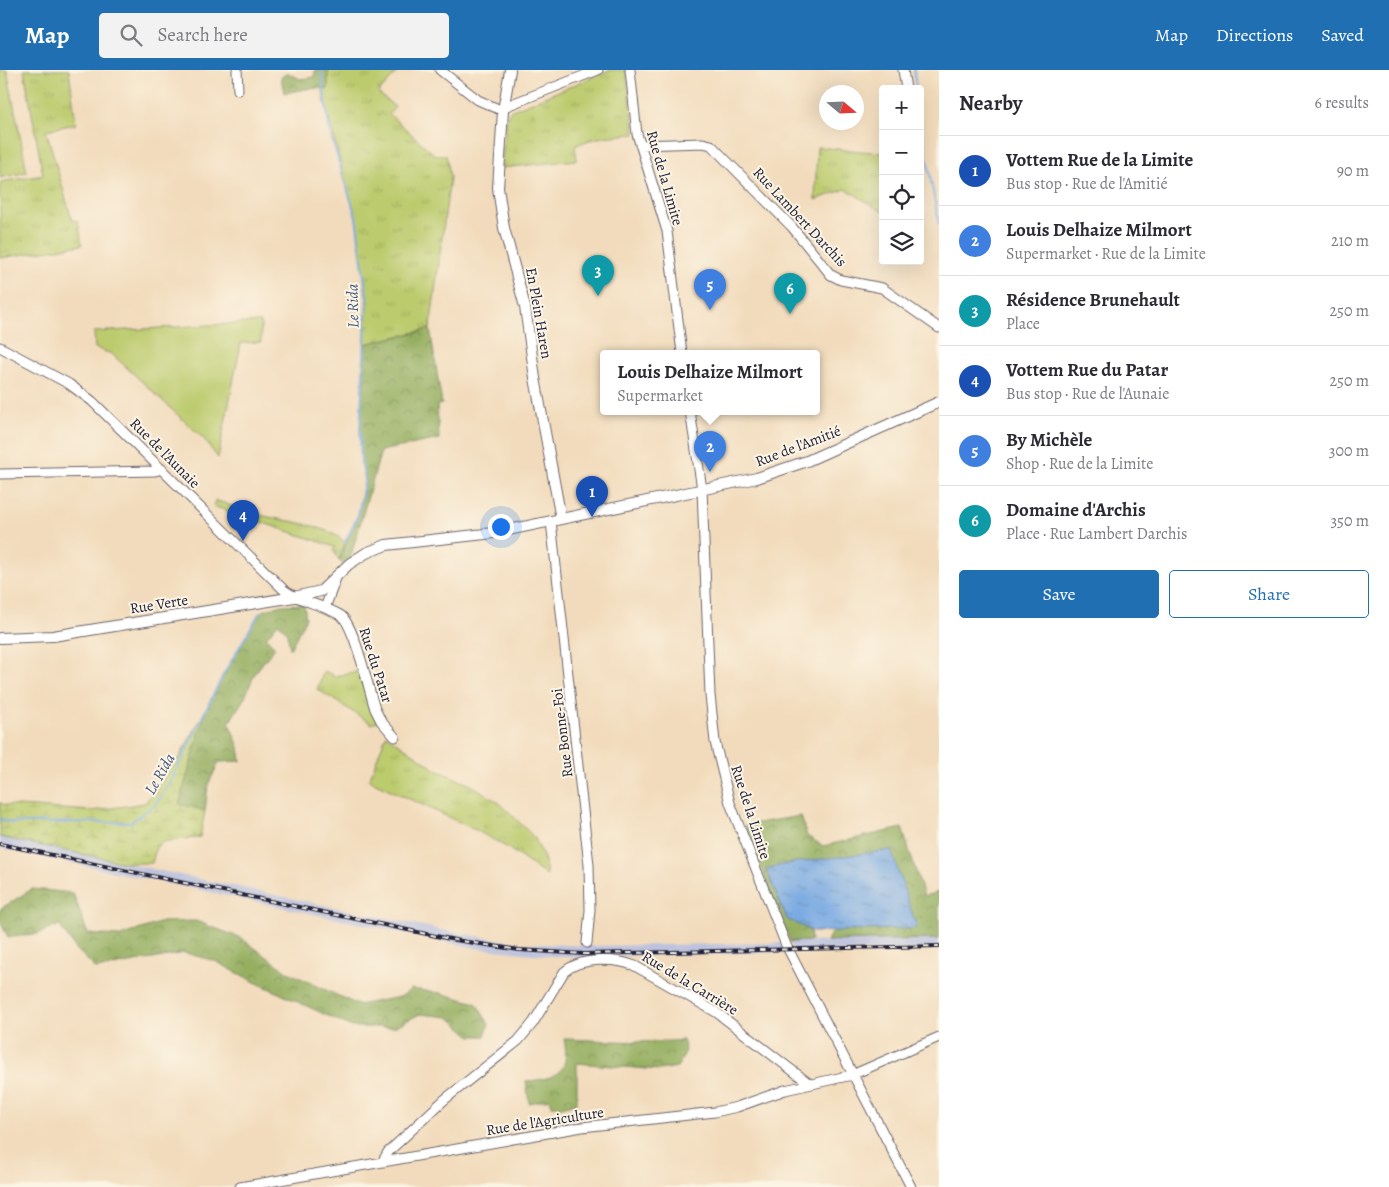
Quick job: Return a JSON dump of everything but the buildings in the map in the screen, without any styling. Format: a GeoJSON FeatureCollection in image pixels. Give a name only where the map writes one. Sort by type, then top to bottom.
{"type":"FeatureCollection","features":[{"type":"Feature","properties":{"kind":"street"},"geometry":{"type":"LineString","coordinates":[[237,70],[238,90]]}},
{"type":"Feature","properties":{"kind":"street"},"geometry":{"type":"LineString","coordinates":[[440,70],[478,100],[504,109],[598,70]]}},
{"type":"Feature","properties":{"kind":"street","name":"En Plein Haren"},"geometry":{"type":"LineString","coordinates":[[510,70],[504,109],[498,188],[504,228],[526,307],[556,520]]}},
{"type":"Feature","properties":{"kind":"street","name":"Rue de la Limite"},"geometry":{"type":"LineString","coordinates":[[630,70],[640,145],[660,203],[667,231],[682,350]]}},
{"type":"Feature","properties":{"kind":"street"},"geometry":{"type":"LineString","coordinates":[[903,70],[905,85]]}},
{"type":"Feature","properties":{"kind":"street","name":"Rue Lambert Darchis"},"geometry":{"type":"LineString","coordinates":[[640,145],[703,143],[711,145],[792,227],[831,274],[841,280],[882,288],[939,328]]}},
{"type":"Feature","properties":{"kind":"street","name":"Rue de l'Aunaie"},"geometry":{"type":"LineString","coordinates":[[1,347],[77,390],[116,423],[294,597]]}},
{"type":"Feature","properties":{"kind":"street","name":"Rue de l'Amitié"},"geometry":{"type":"LineString","coordinates":[[322,591],[349,564],[366,553],[386,545],[494,532],[758,478],[787,469],[939,402]]}},
{"type":"Feature","properties":{"kind":"street","name":"Rue de la Limite"},"geometry":{"type":"LineString","coordinates":[[691,415],[702,490],[710,695],[716,748],[730,803],[786,945],[911,1187]]}},
{"type":"Feature","properties":{"kind":"street"},"geometry":{"type":"LineString","coordinates":[[0,474],[155,471],[162,469]]}},
{"type":"Feature","properties":{"kind":"street","name":"Rue Bonne-Foi"},"geometry":{"type":"LineString","coordinates":[[556,520],[589,865],[590,910],[587,943]]}},
{"type":"Feature","properties":{"kind":"street"},"geometry":{"type":"LineString","coordinates":[[326,608],[336,578]]}},
{"type":"Feature","properties":{"kind":"street","name":"Rue Verte"},"geometry":{"type":"LineString","coordinates":[[0,638],[53,636],[322,591]]}},
{"type":"Feature","properties":{"kind":"street","name":"Rue du Patar"},"geometry":{"type":"LineString","coordinates":[[294,597],[305,599],[343,616],[352,630],[374,709],[381,721],[395,737]]}},
{"type":"Feature","properties":{"kind":"street","name":"Rue de la Carrière"},"geometry":{"type":"LineString","coordinates":[[383,1161],[388,1152],[444,1100],[518,1041],[533,1023],[564,972],[570,967],[585,962],[623,962],[635,966],[720,1015],[810,1084]]}},
{"type":"Feature","properties":{"kind":"street","name":"Rue de l'Agriculture"},"geometry":{"type":"LineString","coordinates":[[240,1187],[582,1127],[715,1112],[810,1084],[852,1075],[939,1037]]}},
{"type":"Feature","properties":{"kind":"shaded area"},"geometry":{"type":"Polygon","coordinates":[[[0,837],[457,933],[520,943],[590,946],[781,943],[787,952],[562,957],[476,948],[0,848],[0,837]]]}},
{"type":"Feature","properties":{"kind":"shaded area"},"geometry":{"type":"Polygon","coordinates":[[[939,939],[939,949],[794,952],[790,942],[939,939]]]}},
{"type":"Feature","properties":{"kind":"green space"},"geometry":{"type":"Polygon","coordinates":[[[0,70],[7,70],[27,172],[0,178],[0,70]]]}},
{"type":"Feature","properties":{"kind":"green space"},"geometry":{"type":"Polygon","coordinates":[[[24,70],[69,70],[76,124],[46,130],[72,220],[78,221],[82,245],[0,258],[0,182],[43,175],[24,70]]]}},
{"type":"Feature","properties":{"kind":"green space"},"geometry":{"type":"Polygon","coordinates":[[[315,70],[328,70],[328,89],[312,88],[284,93],[281,77],[288,73],[300,79],[314,77],[315,70]]]}},
{"type":"Feature","properties":{"kind":"green space"},"geometry":{"type":"Polygon","coordinates":[[[321,70],[399,70],[378,93],[395,107],[389,114],[435,155],[446,155],[450,177],[430,329],[365,344],[367,298],[356,217],[324,99],[321,70]]]}},
{"type":"Feature","properties":{"kind":"green space"},"geometry":{"type":"Polygon","coordinates":[[[610,70],[626,70],[635,134],[589,140],[575,146],[577,160],[501,168],[507,117],[510,111],[610,70]]]}},
{"type":"Feature","properties":{"kind":"green space"},"geometry":{"type":"Polygon","coordinates":[[[817,147],[879,153],[879,210],[846,189],[815,200],[817,147]]]}},
{"type":"Feature","properties":{"kind":"green space"},"geometry":{"type":"Polygon","coordinates":[[[261,322],[261,342],[241,343],[218,458],[204,439],[112,354],[95,348],[94,332],[261,322]]]}},
{"type":"Feature","properties":{"kind":"green space"},"geometry":{"type":"Polygon","coordinates":[[[430,329],[442,404],[437,405],[439,439],[381,451],[350,559],[343,565],[339,560],[358,515],[365,478],[361,462],[360,431],[365,344],[430,329]]]}},
{"type":"Feature","properties":{"kind":"green space"},"geometry":{"type":"Polygon","coordinates":[[[215,500],[260,515],[304,524],[326,531],[345,542],[339,560],[333,550],[335,547],[213,506],[215,500]]]}},
{"type":"Feature","properties":{"kind":"green space"},"geometry":{"type":"Polygon","coordinates":[[[304,604],[306,618],[290,649],[287,632],[278,623],[266,638],[275,647],[255,673],[245,697],[229,723],[239,747],[241,761],[219,762],[208,785],[205,811],[179,805],[206,709],[260,612],[281,605],[304,604]]]}},
{"type":"Feature","properties":{"kind":"green space"},"geometry":{"type":"Polygon","coordinates":[[[324,671],[335,676],[359,671],[367,697],[378,721],[372,724],[317,689],[324,671]]]}},
{"type":"Feature","properties":{"kind":"green space"},"geometry":{"type":"Polygon","coordinates":[[[206,709],[179,804],[205,811],[200,837],[163,842],[156,847],[152,863],[125,863],[0,837],[0,802],[4,805],[92,811],[145,803],[180,756],[206,709]]]}},
{"type":"Feature","properties":{"kind":"green space"},"geometry":{"type":"Polygon","coordinates":[[[386,735],[437,770],[475,787],[502,805],[535,838],[545,861],[547,876],[508,848],[476,830],[369,780],[386,735]]]}},
{"type":"Feature","properties":{"kind":"green space"},"geometry":{"type":"Polygon","coordinates":[[[801,816],[807,836],[823,846],[902,828],[924,896],[939,892],[939,939],[827,941],[832,931],[916,927],[835,858],[791,863],[766,869],[787,919],[810,929],[811,941],[790,942],[745,825],[801,816]]]}},
{"type":"Feature","properties":{"kind":"green space"},"geometry":{"type":"Polygon","coordinates":[[[32,889],[73,893],[88,934],[120,936],[162,922],[196,921],[241,938],[288,972],[358,1005],[400,997],[412,989],[440,993],[476,1003],[489,1024],[485,1036],[471,1036],[449,1017],[420,1014],[394,1027],[352,1027],[257,983],[215,961],[185,953],[96,969],[76,949],[59,925],[37,934],[8,937],[0,922],[0,909],[32,889]]]}},
{"type":"Feature","properties":{"kind":"green space"},"geometry":{"type":"Polygon","coordinates":[[[564,1039],[639,1042],[683,1040],[685,1051],[677,1067],[659,1070],[577,1063],[577,1103],[561,1107],[552,1106],[550,1099],[529,1103],[526,1081],[546,1078],[559,1072],[565,1060],[564,1039]]]}},
{"type":"Feature","properties":{"kind":"water"},"geometry":{"type":"Polygon","coordinates":[[[891,850],[917,928],[814,932],[787,919],[766,869],[791,863],[891,850]]]}},
{"type":"Feature","properties":{"kind":"waterway","name":"Le Rida"},"geometry":{"type":"LineString","coordinates":[[321,70],[330,133],[356,217],[367,298],[360,431],[361,462],[365,478],[358,515],[345,542]]}},
{"type":"Feature","properties":{"kind":"waterway"},"geometry":{"type":"LineString","coordinates":[[914,70],[916,85]]}},
{"type":"Feature","properties":{"kind":"waterway"},"geometry":{"type":"LineString","coordinates":[[922,130],[939,224]]}},
{"type":"Feature","properties":{"kind":"waterway","name":"Le Rida"},"geometry":{"type":"LineString","coordinates":[[0,819],[12,823],[131,822],[156,804],[171,781],[223,675],[260,612]]}},
{"type":"Feature","properties":{"kind":"railway"},"geometry":{"type":"LineString","coordinates":[[0,844],[455,940],[519,950],[584,954],[939,946]]}},
{"type":"Feature","properties":{"kind":"place","name":"Résidence Brunehault"},"geometry":{"type":"Point","coordinates":[598,296]}},
{"type":"Feature","properties":{"kind":"place","name":"By Michèle"},"geometry":{"type":"Point","coordinates":[710,310]}},
{"type":"Feature","properties":{"kind":"place","name":"Domaine d'Archis"},"geometry":{"type":"Point","coordinates":[790,314]}},
{"type":"Feature","properties":{"kind":"place","name":"Louis Delhaize Milmort"},"geometry":{"type":"Point","coordinates":[710,472]}},
{"type":"Feature","properties":{"kind":"place","name":"Vottem Rue de la Limite"},"geometry":{"type":"Point","coordinates":[592,517]}},
{"type":"Feature","properties":{"kind":"place","name":"Vottem Rue du Patar"},"geometry":{"type":"Point","coordinates":[243,541]}}]}
